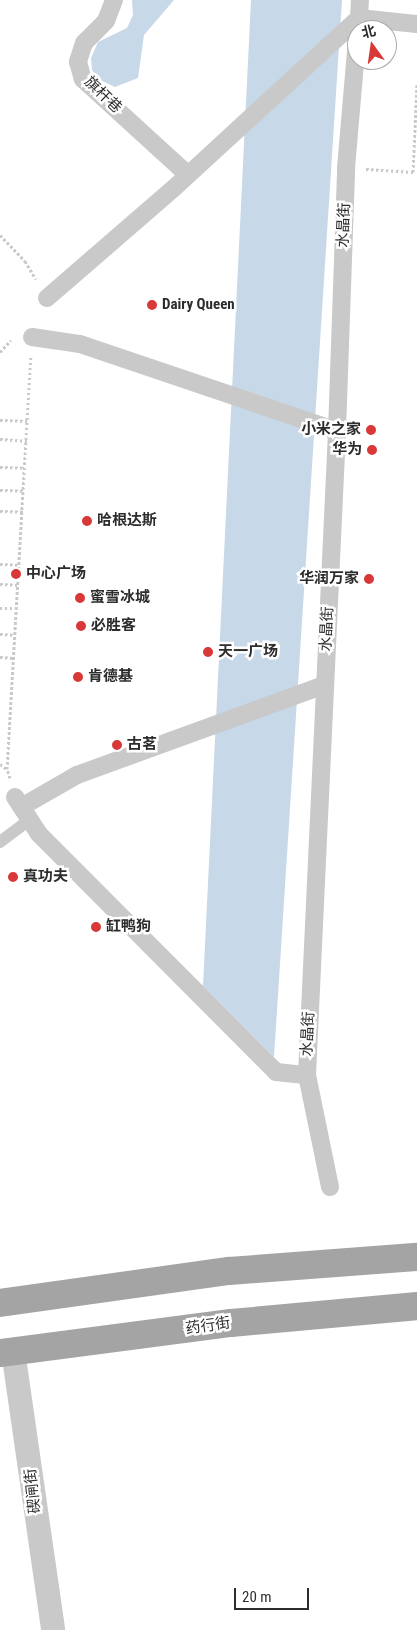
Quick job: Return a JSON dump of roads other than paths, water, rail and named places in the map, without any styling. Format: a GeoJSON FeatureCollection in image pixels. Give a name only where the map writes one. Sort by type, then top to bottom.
{"type":"FeatureCollection","features":[{"type":"Feature","properties":{"kind":"main road"},"geometry":{"type":"LineString","coordinates":[[0,1303],[230,1271],[417,1257]]}},
{"type":"Feature","properties":{"kind":"main road","name":"药行街"},"geometry":{"type":"LineString","coordinates":[[7,1352],[231,1323],[417,1306]]}},
{"type":"Feature","properties":{"kind":"street","name":"旗杆巷"},"geometry":{"type":"LineString","coordinates":[[114,0],[106,21],[84,43],[78,62],[83,78],[188,175]]}},
{"type":"Feature","properties":{"kind":"street"},"geometry":{"type":"LineString","coordinates":[[358,20],[360,0]]}},
{"type":"Feature","properties":{"kind":"street"},"geometry":{"type":"LineString","coordinates":[[397,24],[417,24]]}},
{"type":"Feature","properties":{"kind":"street"},"geometry":{"type":"LineString","coordinates":[[47,298],[347,34]]}},
{"type":"Feature","properties":{"kind":"street","name":"水晶街"},"geometry":{"type":"LineString","coordinates":[[330,1187],[307,1075],[337,432],[346,168],[354,70]]}},
{"type":"Feature","properties":{"kind":"street"},"geometry":{"type":"LineString","coordinates":[[32,337],[80,344],[337,432]]}},
{"type":"Feature","properties":{"kind":"street"},"geometry":{"type":"LineString","coordinates":[[307,1075],[276,1072],[39,834],[23,808],[77,775],[324,685]]}},
{"type":"Feature","properties":{"kind":"street","name":"碶闸街"},"geometry":{"type":"LineString","coordinates":[[7,1352],[53,1630]]}},
{"type":"Feature","properties":{"kind":"lane"},"geometry":{"type":"LineString","coordinates":[[0,842],[23,808]]}},
{"type":"Feature","properties":{"kind":"water"},"geometry":{"type":"Polygon","coordinates":[[[132,0],[174,0],[144,35],[138,78],[115,87],[98,79],[92,70],[91,58],[98,42],[127,28],[133,15],[132,0]]]}},
{"type":"Feature","properties":{"kind":"water"},"geometry":{"type":"Polygon","coordinates":[[[251,0],[342,0],[274,1057],[203,986],[251,0]]]}},
{"type":"Feature","properties":{"kind":"place","name":"Dairy Queen"},"geometry":{"type":"Point","coordinates":[152,305]}},
{"type":"Feature","properties":{"kind":"place","name":"小米之家"},"geometry":{"type":"Point","coordinates":[371,430]}},
{"type":"Feature","properties":{"kind":"place","name":"华为"},"geometry":{"type":"Point","coordinates":[372,450]}},
{"type":"Feature","properties":{"kind":"place","name":"哈根达斯"},"geometry":{"type":"Point","coordinates":[87,521]}},
{"type":"Feature","properties":{"kind":"place","name":"中心广场"},"geometry":{"type":"Point","coordinates":[16,574]}},
{"type":"Feature","properties":{"kind":"place","name":"华润万家"},"geometry":{"type":"Point","coordinates":[369,579]}},
{"type":"Feature","properties":{"kind":"place","name":"蜜雪冰城"},"geometry":{"type":"Point","coordinates":[80,598]}},
{"type":"Feature","properties":{"kind":"place","name":"必胜客"},"geometry":{"type":"Point","coordinates":[81,626]}},
{"type":"Feature","properties":{"kind":"place","name":"天一广场"},"geometry":{"type":"Point","coordinates":[208,652]}},
{"type":"Feature","properties":{"kind":"place","name":"肯德基"},"geometry":{"type":"Point","coordinates":[78,677]}},
{"type":"Feature","properties":{"kind":"place","name":"古茗"},"geometry":{"type":"Point","coordinates":[117,745]}},
{"type":"Feature","properties":{"kind":"place","name":"真功夫"},"geometry":{"type":"Point","coordinates":[13,877]}},
{"type":"Feature","properties":{"kind":"place","name":"缸鸭狗"},"geometry":{"type":"Point","coordinates":[96,927]}}]}
